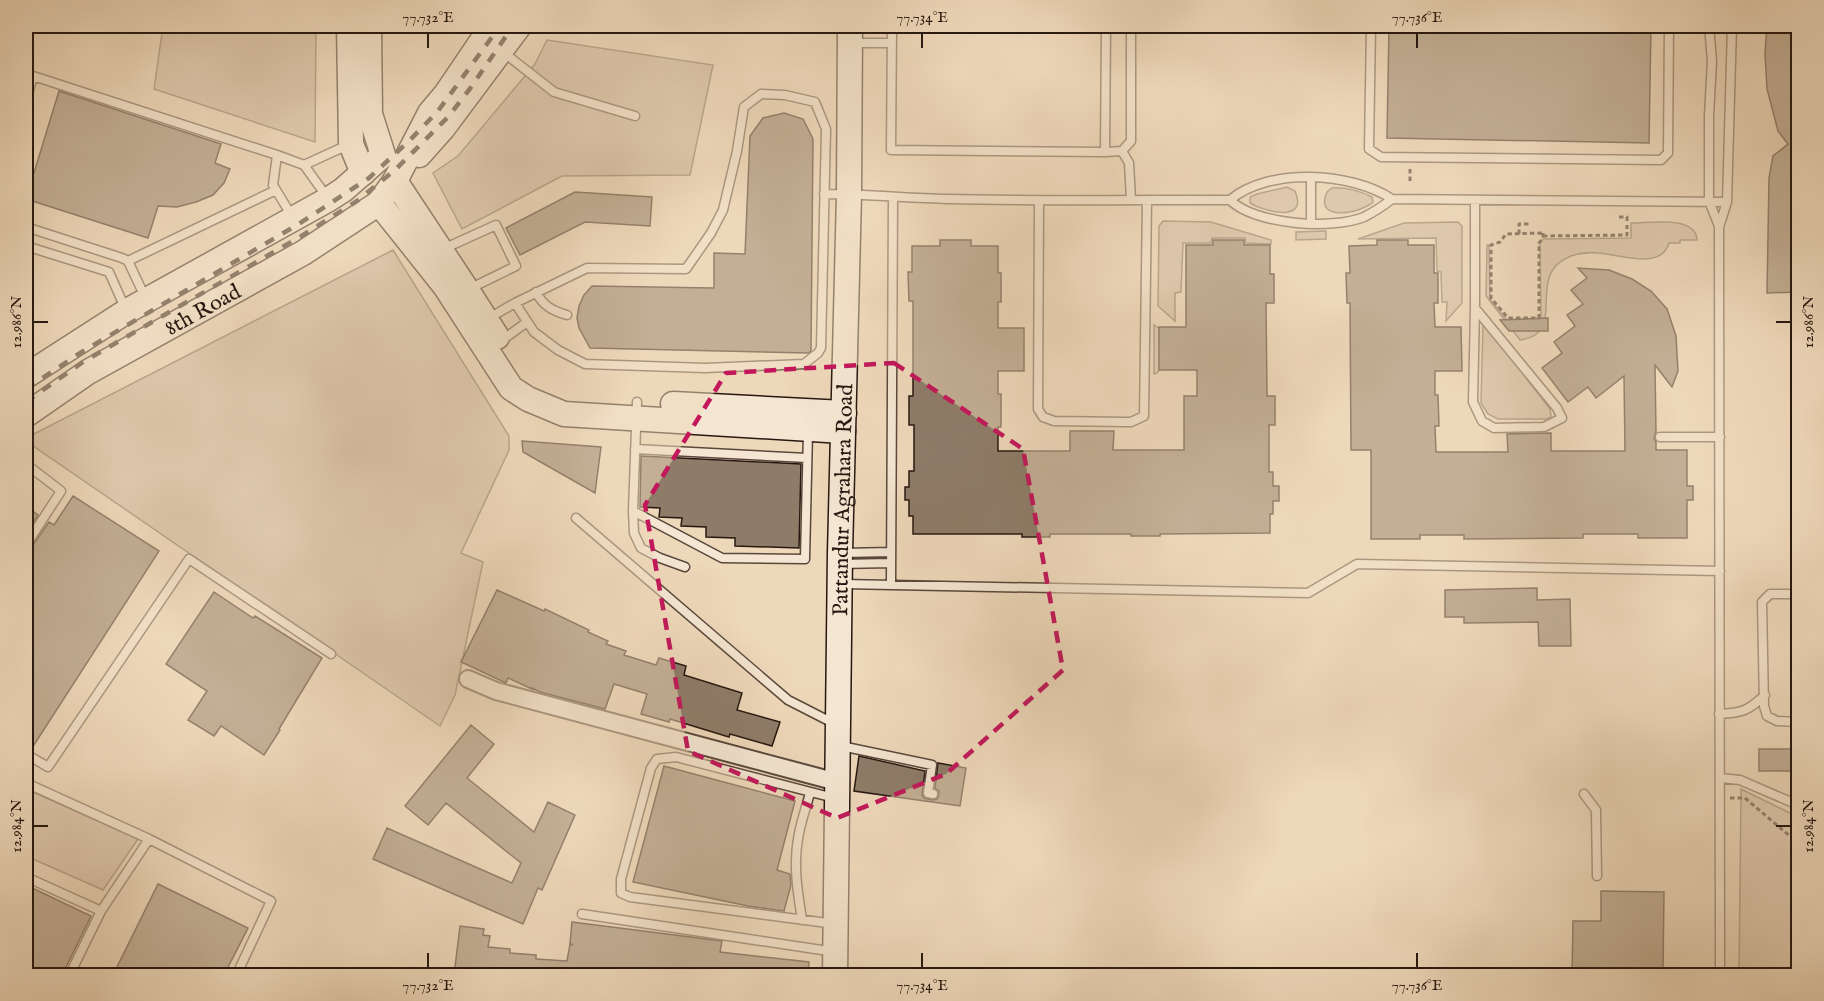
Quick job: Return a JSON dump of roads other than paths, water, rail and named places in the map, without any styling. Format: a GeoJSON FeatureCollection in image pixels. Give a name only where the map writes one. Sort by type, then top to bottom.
{"type":"FeatureCollection","features":[{"type":"Feature","properties":{"kind":"street"},"geometry":{"type":"LineString","coordinates":[[349,26],[351,144],[363,173]]}},
{"type":"Feature","properties":{"kind":"street","name":"8th Road"},"geometry":{"type":"LineString","coordinates":[[26,376],[137,306],[329,199],[383,155],[370,114],[369,26]]}},
{"type":"Feature","properties":{"kind":"street"},"geometry":{"type":"LineString","coordinates":[[395,182],[430,113],[446,94],[492,26]]}},
{"type":"Feature","properties":{"kind":"street"},"geometry":{"type":"LineString","coordinates":[[395,182],[443,128],[519,26]]}},
{"type":"Feature","properties":{"kind":"street","name":"Pattandur Agrahara Road"},"geometry":{"type":"LineString","coordinates":[[835,975],[850,34]]}},
{"type":"Feature","properties":{"kind":"street"},"geometry":{"type":"LineString","coordinates":[[395,182],[486,319],[493,346],[511,388],[528,399],[564,414],[636,410],[844,422]]}},
{"type":"Feature","properties":{"kind":"street","name":"8th Road"},"geometry":{"type":"LineString","coordinates":[[26,415],[88,372],[303,253],[379,203],[395,182]]}},
{"type":"Feature","properties":{"kind":"street"},"geometry":{"type":"LineString","coordinates":[[379,203],[493,346]]}},
{"type":"Feature","properties":{"kind":"street"},"geometry":{"type":"LineString","coordinates":[[636,410],[808,430],[844,422]]}},
{"type":"Feature","properties":{"kind":"street"},"geometry":{"type":"LineString","coordinates":[[468,679],[496,691],[837,790]]}},
{"type":"Feature","properties":{"kind":"lane"},"geometry":{"type":"LineString","coordinates":[[892,26],[891,150],[1105,152],[1122,151],[1131,141],[1131,26]]}},
{"type":"Feature","properties":{"kind":"lane"},"geometry":{"type":"LineString","coordinates":[[1105,152],[1107,26]]}},
{"type":"Feature","properties":{"kind":"lane"},"geometry":{"type":"LineString","coordinates":[[1371,26],[1369,149],[1381,157],[1661,160],[1668,153],[1669,26]]}},
{"type":"Feature","properties":{"kind":"lane"},"geometry":{"type":"LineString","coordinates":[[1709,26],[1713,61],[1709,116],[1709,201],[1719,227]]}},
{"type":"Feature","properties":{"kind":"lane"},"geometry":{"type":"LineString","coordinates":[[1720,975],[1719,227],[1727,202],[1732,26]]}},
{"type":"Feature","properties":{"kind":"lane"},"geometry":{"type":"LineString","coordinates":[[850,34],[892,43]]}},
{"type":"Feature","properties":{"kind":"lane"},"geometry":{"type":"LineString","coordinates":[[500,50],[554,92],[634,116]]}},
{"type":"Feature","properties":{"kind":"lane"},"geometry":{"type":"LineString","coordinates":[[26,101],[33,76],[304,165],[329,199]]}},
{"type":"Feature","properties":{"kind":"lane"},"geometry":{"type":"LineString","coordinates":[[486,319],[515,303],[536,292],[587,268],[686,269],[719,219],[737,152],[744,107],[761,94],[785,95],[815,102],[826,129],[821,348],[804,364],[705,368],[585,364],[558,350],[534,332],[515,303]]}},
{"type":"Feature","properties":{"kind":"lane"},"geometry":{"type":"LineString","coordinates":[[304,165],[351,144]]}},
{"type":"Feature","properties":{"kind":"lane"},"geometry":{"type":"LineString","coordinates":[[1122,151],[1129,163],[1131,200]]}},
{"type":"Feature","properties":{"kind":"lane"},"geometry":{"type":"LineString","coordinates":[[277,155],[273,186],[294,220]]}},
{"type":"Feature","properties":{"kind":"lane"},"geometry":{"type":"LineString","coordinates":[[1311,177],[1311,224]]}},
{"type":"Feature","properties":{"kind":"lane"},"geometry":{"type":"LineString","coordinates":[[824,194],[893,198],[1230,200],[1240,192],[1264,183],[1290,178],[1330,177],[1378,190],[1392,199],[1727,202]]}},
{"type":"Feature","properties":{"kind":"lane"},"geometry":{"type":"LineString","coordinates":[[128,261],[276,190]]}},
{"type":"Feature","properties":{"kind":"lane"},"geometry":{"type":"LineString","coordinates":[[891,584],[893,198]]}},
{"type":"Feature","properties":{"kind":"lane"},"geometry":{"type":"LineString","coordinates":[[1230,200],[1239,208],[1257,215],[1294,223],[1311,224],[1362,218],[1392,199]]}},
{"type":"Feature","properties":{"kind":"lane"},"geometry":{"type":"LineString","coordinates":[[1039,200],[1038,409],[1043,417],[1054,421],[1131,422],[1144,416],[1147,200]]}},
{"type":"Feature","properties":{"kind":"lane"},"geometry":{"type":"LineString","coordinates":[[1475,200],[1473,402],[1482,421],[1494,428],[1544,427],[1562,418],[1557,408],[1475,308]]}},
{"type":"Feature","properties":{"kind":"lane"},"geometry":{"type":"LineString","coordinates":[[441,250],[496,225],[516,266],[467,290]]}},
{"type":"Feature","properties":{"kind":"lane"},"geometry":{"type":"LineString","coordinates":[[26,227],[128,261]]}},
{"type":"Feature","properties":{"kind":"lane"},"geometry":{"type":"LineString","coordinates":[[26,246],[109,272],[137,306]]}},
{"type":"Feature","properties":{"kind":"lane"},"geometry":{"type":"LineString","coordinates":[[128,261],[137,306]]}},
{"type":"Feature","properties":{"kind":"lane"},"geometry":{"type":"LineString","coordinates":[[536,292],[545,305],[567,315]]}},
{"type":"Feature","properties":{"kind":"lane"},"geometry":{"type":"LineString","coordinates":[[493,346],[528,322]]}},
{"type":"Feature","properties":{"kind":"lane"},"geometry":{"type":"LineString","coordinates":[[636,410],[634,533],[641,548],[685,567]]}},
{"type":"Feature","properties":{"kind":"lane"},"geometry":{"type":"LineString","coordinates":[[633,511],[722,558],[805,559],[808,430]]}},
{"type":"Feature","properties":{"kind":"lane"},"geometry":{"type":"LineString","coordinates":[[1660,437],[1720,437]]}},
{"type":"Feature","properties":{"kind":"lane"},"geometry":{"type":"LineString","coordinates":[[635,449],[807,458]]}},
{"type":"Feature","properties":{"kind":"lane"},"geometry":{"type":"LineString","coordinates":[[26,464],[61,491],[26,545]]}},
{"type":"Feature","properties":{"kind":"lane"},"geometry":{"type":"LineString","coordinates":[[576,518],[788,700],[838,735],[932,765],[928,793],[933,794]]}},
{"type":"Feature","properties":{"kind":"lane"},"geometry":{"type":"LineString","coordinates":[[840,567],[891,552]]}},
{"type":"Feature","properties":{"kind":"lane"},"geometry":{"type":"LineString","coordinates":[[26,754],[48,767],[189,559],[331,654]]}},
{"type":"Feature","properties":{"kind":"lane"},"geometry":{"type":"LineString","coordinates":[[840,567],[891,563]]}},
{"type":"Feature","properties":{"kind":"lane"},"geometry":{"type":"LineString","coordinates":[[840,567],[891,584],[1308,593],[1357,564],[1720,571]]}},
{"type":"Feature","properties":{"kind":"lane"},"geometry":{"type":"LineString","coordinates":[[1798,594],[1770,594],[1762,602],[1764,706],[1767,716],[1777,722],[1798,722]]}},
{"type":"Feature","properties":{"kind":"lane"},"geometry":{"type":"LineString","coordinates":[[1719,714],[1738,713],[1751,708],[1765,695]]}},
{"type":"Feature","properties":{"kind":"lane"},"geometry":{"type":"LineString","coordinates":[[835,924],[630,897],[621,893],[621,879],[651,768],[657,759],[676,757],[810,793],[837,790]]}},
{"type":"Feature","properties":{"kind":"lane"},"geometry":{"type":"LineString","coordinates":[[1720,778],[1740,780],[1798,805]]}},
{"type":"Feature","properties":{"kind":"lane"},"geometry":{"type":"LineString","coordinates":[[26,783],[149,839],[271,901],[236,975]]}},
{"type":"Feature","properties":{"kind":"lane"},"geometry":{"type":"LineString","coordinates":[[802,920],[796,859],[798,839],[810,793]]}},
{"type":"Feature","properties":{"kind":"lane"},"geometry":{"type":"LineString","coordinates":[[1584,794],[1596,810],[1597,876]]}},
{"type":"Feature","properties":{"kind":"lane"},"geometry":{"type":"LineString","coordinates":[[69,975],[101,911],[149,839]]}},
{"type":"Feature","properties":{"kind":"lane"},"geometry":{"type":"LineString","coordinates":[[26,877],[101,911]]}},
{"type":"Feature","properties":{"kind":"lane"},"geometry":{"type":"LineString","coordinates":[[582,914],[835,952]]}},
{"type":"Feature","properties":{"kind":"railway"},"geometry":{"type":"LineString","coordinates":[[26,389],[80,353],[297,225],[369,178],[438,111],[500,26]]}},
{"type":"Feature","properties":{"kind":"railway"},"geometry":{"type":"LineString","coordinates":[[26,402],[83,362],[303,235],[357,201],[395,170],[448,117],[513,26]]}}]}
